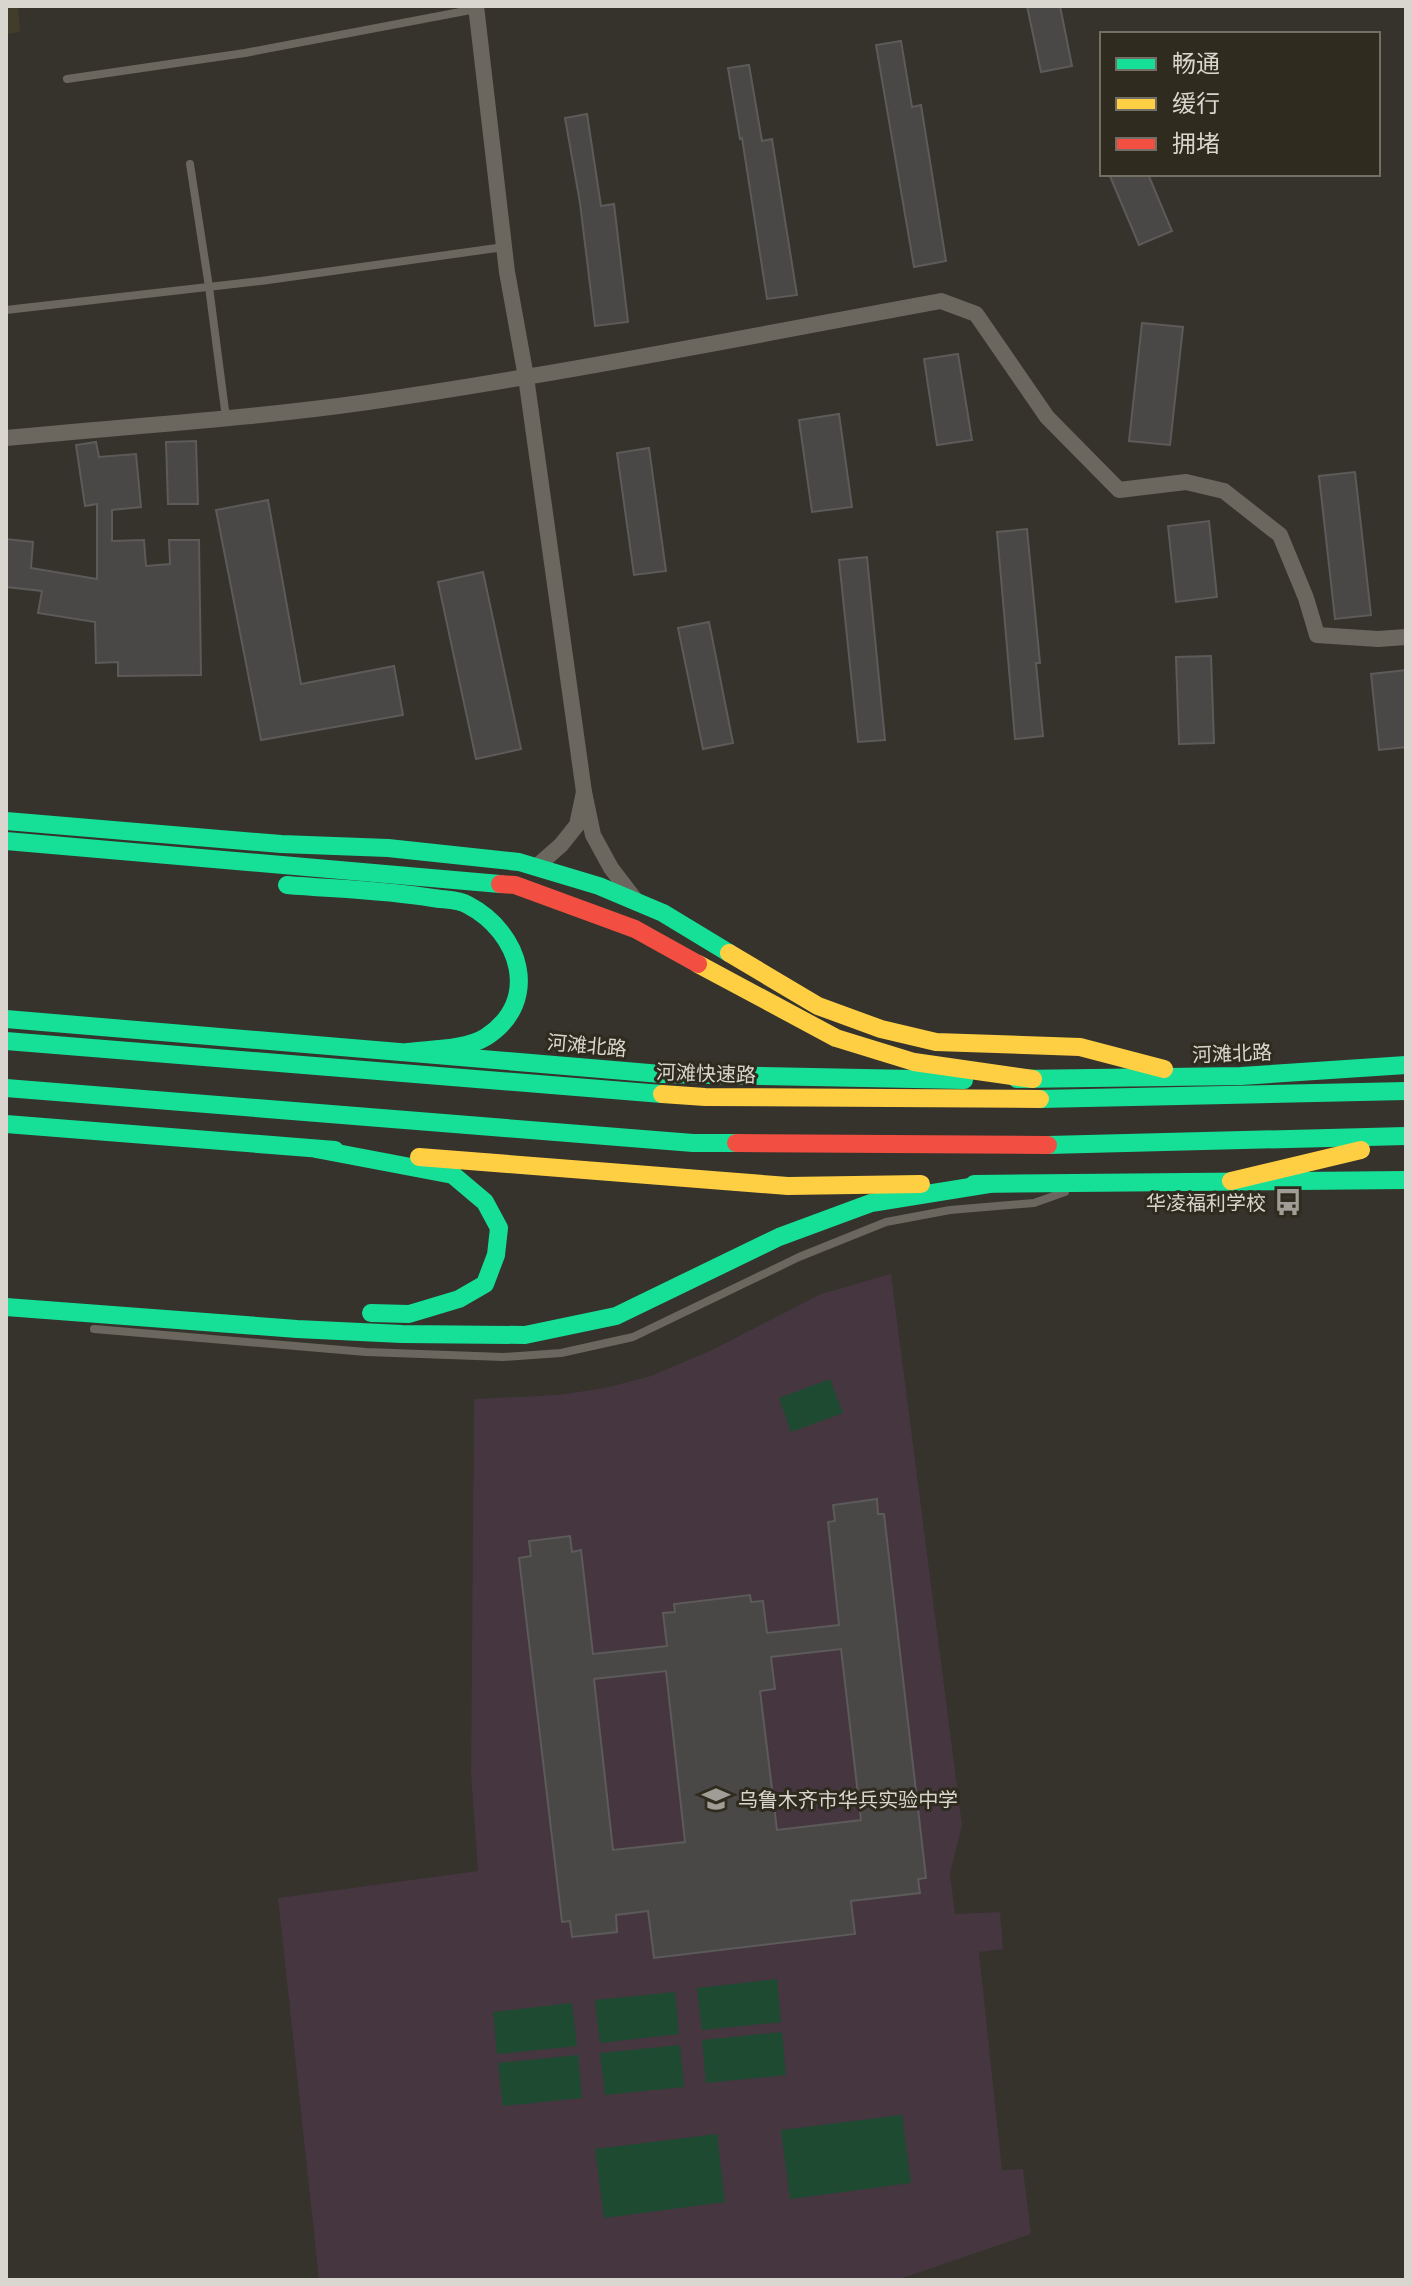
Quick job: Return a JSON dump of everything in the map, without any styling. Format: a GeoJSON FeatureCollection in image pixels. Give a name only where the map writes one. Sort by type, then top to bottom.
{"type":"FeatureCollection","features":[{"type":"Feature","properties":{"kind":"main road"},"geometry":{"type":"LineString","coordinates":[[6,821],[281,844],[451,853],[519,862],[599,886],[663,913],[818,1006],[881,1029],[936,1042],[1080,1047],[1193,1076]]}},
{"type":"Feature","properties":{"kind":"main road"},"geometry":{"type":"LineString","coordinates":[[6,841],[515,885],[635,929],[836,1038],[914,1062],[1033,1079]]}},
{"type":"Feature","properties":{"kind":"main road"},"geometry":{"type":"LineString","coordinates":[[6,858],[177,874]]}},
{"type":"Feature","properties":{"kind":"main road"},"geometry":{"type":"LineString","coordinates":[[271,883],[416,895],[467,903],[499,926],[517,955],[521,984],[508,1017],[484,1039],[408,1052]]}},
{"type":"Feature","properties":{"kind":"main road","name":"河滩北路"},"geometry":{"type":"LineString","coordinates":[[6,1019],[661,1074],[916,1080],[1033,1079],[1241,1076],[1406,1065]]}},
{"type":"Feature","properties":{"kind":"main road","name":"河滩快速路"},"geometry":{"type":"LineString","coordinates":[[6,1041],[705,1097],[1116,1099],[1406,1088]]}},
{"type":"Feature","properties":{"kind":"main road"},"geometry":{"type":"LineString","coordinates":[[1241,1076],[1406,1088]]}},
{"type":"Feature","properties":{"kind":"main road"},"geometry":{"type":"LineString","coordinates":[[6,1088],[693,1143],[1104,1145],[1406,1138]]}},
{"type":"Feature","properties":{"kind":"main road"},"geometry":{"type":"LineString","coordinates":[[6,1124],[788,1186],[1406,1180]]}},
{"type":"Feature","properties":{"kind":"main road"},"geometry":{"type":"LineString","coordinates":[[1231,1181],[1406,1138]]}},
{"type":"Feature","properties":{"kind":"main road"},"geometry":{"type":"LineString","coordinates":[[165,1301],[309,1312],[409,1314],[459,1299],[485,1284],[496,1255],[499,1228],[485,1202],[453,1175],[316,1149]]}},
{"type":"Feature","properties":{"kind":"main road"},"geometry":{"type":"LineString","coordinates":[[6,1307],[297,1329],[525,1335],[616,1316],[779,1237],[871,1203],[989,1184]]}},
{"type":"Feature","properties":{"kind":"street"},"geometry":{"type":"LineString","coordinates":[[476,8],[504,247],[526,377],[584,792],[593,835],[611,868],[637,902]]}},
{"type":"Feature","properties":{"kind":"street"},"geometry":{"type":"LineString","coordinates":[[6,438],[226,419],[366,402],[526,377],[941,301],[976,314],[1047,417],[1119,490],[1186,482],[1224,491],[1280,535],[1306,598],[1317,635],[1378,639],[1406,637]]}},
{"type":"Feature","properties":{"kind":"street"},"geometry":{"type":"LineString","coordinates":[[536,867],[561,845],[577,825],[584,792]]}},
{"type":"Feature","properties":{"kind":"lane"},"geometry":{"type":"LineString","coordinates":[[67,79],[245,53],[476,8]]}},
{"type":"Feature","properties":{"kind":"lane"},"geometry":{"type":"LineString","coordinates":[[190,164],[226,419]]}},
{"type":"Feature","properties":{"kind":"lane"},"geometry":{"type":"LineString","coordinates":[[6,310],[209,287],[504,247]]}},
{"type":"Feature","properties":{"kind":"lane"},"geometry":{"type":"LineString","coordinates":[[84,1328],[366,1352],[503,1357],[561,1353],[633,1337],[799,1257],[886,1222],[950,1210],[1034,1203],[1091,1183]]}},
{"type":"Feature","properties":{"kind":"shaded area"},"geometry":{"type":"Polygon","coordinates":[[[6,6],[18,6],[20,32],[6,34],[6,6]]]}},
{"type":"Feature","properties":{"kind":"shaded area","name":"乌鲁木齐市华兵实验中学"},"geometry":{"type":"Polygon","coordinates":[[[891,1274],[962,1825],[950,1874],[955,1914],[1000,1912],[1003,1949],[979,1952],[1002,2170],[1023,2169],[1031,2234],[897,2280],[319,2280],[278,1898],[478,1871],[471,1774],[474,1399],[558,1395],[605,1388],[651,1376],[712,1350],[821,1294],[891,1274]]]}},
{"type":"Feature","properties":{"kind":"green space"},"geometry":{"type":"Polygon","coordinates":[[[830,1379],[843,1413],[791,1432],[779,1398],[830,1379]]]}},
{"type":"Feature","properties":{"kind":"green space"},"geometry":{"type":"Polygon","coordinates":[[[777,1979],[781,2022],[702,2030],[697,1988],[777,1979]]]}},
{"type":"Feature","properties":{"kind":"green space"},"geometry":{"type":"Polygon","coordinates":[[[675,1992],[679,2034],[600,2043],[595,2000],[675,1992]]]}},
{"type":"Feature","properties":{"kind":"green space"},"geometry":{"type":"Polygon","coordinates":[[[572,2003],[577,2046],[497,2054],[493,2012],[572,2003]]]}},
{"type":"Feature","properties":{"kind":"green space"},"geometry":{"type":"Polygon","coordinates":[[[782,2032],[786,2075],[706,2083],[702,2040],[782,2032]]]}},
{"type":"Feature","properties":{"kind":"green space"},"geometry":{"type":"Polygon","coordinates":[[[680,2045],[684,2087],[605,2095],[600,2053],[680,2045]]]}},
{"type":"Feature","properties":{"kind":"green space"},"geometry":{"type":"Polygon","coordinates":[[[578,2055],[582,2098],[503,2106],[498,2063],[578,2055]]]}},
{"type":"Feature","properties":{"kind":"green space"},"geometry":{"type":"Polygon","coordinates":[[[902,2115],[911,2183],[790,2199],[781,2130],[902,2115]]]}},
{"type":"Feature","properties":{"kind":"green space"},"geometry":{"type":"Polygon","coordinates":[[[717,2134],[725,2202],[604,2218],[595,2149],[717,2134]]]}},
{"type":"Feature","properties":{"kind":"building"},"geometry":{"type":"Polygon","coordinates":[[[1027,6],[1060,6],[1072,66],[1041,72],[1027,6]]]}},
{"type":"Feature","properties":{"kind":"building"},"geometry":{"type":"Polygon","coordinates":[[[901,41],[912,107],[921,105],[946,261],[914,267],[876,45],[901,41]]]}},
{"type":"Feature","properties":{"kind":"building"},"geometry":{"type":"Polygon","coordinates":[[[749,65],[762,141],[772,139],[797,295],[767,299],[728,68],[749,65]]]}},
{"type":"Feature","properties":{"kind":"building"},"geometry":{"type":"Polygon","coordinates":[[[587,114],[601,206],[614,204],[628,322],[595,326],[580,203],[565,118],[587,114]]]}},
{"type":"Feature","properties":{"kind":"building"},"geometry":{"type":"Polygon","coordinates":[[[1110,176],[1149,176],[1172,231],[1139,245],[1110,176]]]}},
{"type":"Feature","properties":{"kind":"building"},"geometry":{"type":"Polygon","coordinates":[[[1142,323],[1183,327],[1170,445],[1129,441],[1142,323]]]}},
{"type":"Feature","properties":{"kind":"building"},"geometry":{"type":"Polygon","coordinates":[[[958,354],[972,440],[937,445],[924,359],[958,354]]]}},
{"type":"Feature","properties":{"kind":"building"},"geometry":{"type":"Polygon","coordinates":[[[839,414],[852,507],[812,512],[799,420],[839,414]]]}},
{"type":"Feature","properties":{"kind":"building"},"geometry":{"type":"Polygon","coordinates":[[[196,441],[198,504],[168,504],[166,442],[196,441]]]}},
{"type":"Feature","properties":{"kind":"building"},"geometry":{"type":"Polygon","coordinates":[[[96,442],[99,457],[136,454],[141,507],[112,510],[112,541],[144,540],[146,566],[170,564],[169,540],[199,540],[201,675],[118,676],[118,662],[96,663],[95,622],[38,613],[42,591],[6,587],[6,539],[33,542],[31,568],[97,579],[97,504],[85,506],[76,445],[96,442]]]}},
{"type":"Feature","properties":{"kind":"building"},"geometry":{"type":"Polygon","coordinates":[[[649,448],[666,571],[634,575],[617,453],[649,448]]]}},
{"type":"Feature","properties":{"kind":"building"},"geometry":{"type":"Polygon","coordinates":[[[1355,472],[1371,615],[1335,619],[1319,476],[1355,472]]]}},
{"type":"Feature","properties":{"kind":"building"},"geometry":{"type":"Polygon","coordinates":[[[268,500],[301,684],[394,666],[403,715],[261,740],[216,510],[268,500]]]}},
{"type":"Feature","properties":{"kind":"building"},"geometry":{"type":"Polygon","coordinates":[[[1209,521],[1217,597],[1176,602],[1168,526],[1209,521]]]}},
{"type":"Feature","properties":{"kind":"building"},"geometry":{"type":"Polygon","coordinates":[[[1027,529],[1040,663],[1036,663],[1043,736],[1015,739],[997,532],[1027,529]]]}},
{"type":"Feature","properties":{"kind":"building"},"geometry":{"type":"Polygon","coordinates":[[[867,557],[885,740],[858,742],[839,560],[867,557]]]}},
{"type":"Feature","properties":{"kind":"building"},"geometry":{"type":"Polygon","coordinates":[[[483,572],[521,749],[476,759],[438,582],[483,572]]]}},
{"type":"Feature","properties":{"kind":"building"},"geometry":{"type":"Polygon","coordinates":[[[709,622],[733,743],[703,749],[678,628],[709,622]]]}},
{"type":"Feature","properties":{"kind":"building"},"geometry":{"type":"Polygon","coordinates":[[[1211,656],[1214,743],[1179,744],[1176,657],[1211,656]]]}},
{"type":"Feature","properties":{"kind":"building"},"geometry":{"type":"Polygon","coordinates":[[[1406,670],[1406,747],[1379,750],[1371,674],[1406,670]]]}},
{"type":"Feature","properties":{"kind":"building"},"geometry":{"type":"Polygon","coordinates":[[[877,1499],[878,1514],[884,1514],[926,1878],[918,1879],[920,1893],[851,1901],[855,1934],[654,1958],[648,1911],[616,1915],[617,1932],[572,1937],[570,1921],[562,1922],[519,1558],[531,1556],[529,1541],[570,1536],[572,1552],[581,1550],[593,1654],[667,1646],[663,1613],[675,1612],[674,1604],[750,1595],[751,1602],[763,1601],[767,1633],[839,1625],[828,1522],[835,1521],[833,1505],[877,1499]],[[841,1649],[771,1657],[775,1689],[760,1691],[777,1830],[861,1820],[841,1649]],[[666,1671],[594,1679],[613,1850],[685,1842],[666,1671]]]}},
{"type":"Feature","properties":{"kind":"traffic: fast"},"geometry":{"type":"LineString","coordinates":[[6,821],[281,844],[388,848],[519,862],[599,886],[663,913],[729,953]]}},
{"type":"Feature","properties":{"kind":"traffic: fast"},"geometry":{"type":"LineString","coordinates":[[6,841],[500,884]]}},
{"type":"Feature","properties":{"kind":"traffic: fast"},"geometry":{"type":"LineString","coordinates":[[287,885],[378,891],[455,901],[468,905],[486,917],[501,932],[518,968],[519,987],[514,1005],[503,1022],[478,1041],[408,1052]]}},
{"type":"Feature","properties":{"kind":"traffic: fast"},"geometry":{"type":"LineString","coordinates":[[6,1019],[661,1074],[964,1080]]}},
{"type":"Feature","properties":{"kind":"traffic: fast"},"geometry":{"type":"LineString","coordinates":[[6,1041],[662,1094]]}},
{"type":"Feature","properties":{"kind":"traffic: fast"},"geometry":{"type":"LineString","coordinates":[[1017,1079],[1241,1076],[1406,1065]]}},
{"type":"Feature","properties":{"kind":"traffic: fast"},"geometry":{"type":"LineString","coordinates":[[6,1088],[693,1143],[736,1143]]}},
{"type":"Feature","properties":{"kind":"traffic: fast"},"geometry":{"type":"LineString","coordinates":[[1040,1099],[1406,1091]]}},
{"type":"Feature","properties":{"kind":"traffic: fast"},"geometry":{"type":"LineString","coordinates":[[6,1124],[335,1150]]}},
{"type":"Feature","properties":{"kind":"traffic: fast"},"geometry":{"type":"LineString","coordinates":[[1048,1145],[1406,1136]]}},
{"type":"Feature","properties":{"kind":"traffic: fast"},"geometry":{"type":"LineString","coordinates":[[316,1149],[453,1175],[485,1202],[499,1228],[496,1255],[485,1284],[459,1299],[409,1314],[371,1313]]}},
{"type":"Feature","properties":{"kind":"traffic: fast"},"geometry":{"type":"LineString","coordinates":[[974,1184],[1406,1180]]}},
{"type":"Feature","properties":{"kind":"traffic: fast"},"geometry":{"type":"LineString","coordinates":[[6,1307],[297,1329],[525,1335],[616,1316],[779,1237],[871,1203],[989,1184]]}},
{"type":"Feature","properties":{"kind":"traffic: slow"},"geometry":{"type":"LineString","coordinates":[[729,953],[818,1006],[881,1029],[936,1042],[1080,1047],[1164,1069]]}},
{"type":"Feature","properties":{"kind":"traffic: slow"},"geometry":{"type":"LineString","coordinates":[[698,964],[836,1038],[914,1062],[1033,1079]]}},
{"type":"Feature","properties":{"kind":"traffic: slow"},"geometry":{"type":"LineString","coordinates":[[662,1094],[705,1097],[1040,1099]]}},
{"type":"Feature","properties":{"kind":"traffic: slow"},"geometry":{"type":"LineString","coordinates":[[1231,1181],[1361,1150]]}},
{"type":"Feature","properties":{"kind":"traffic: slow"},"geometry":{"type":"LineString","coordinates":[[419,1157],[788,1186],[921,1184]]}},
{"type":"Feature","properties":{"kind":"traffic: jam"},"geometry":{"type":"LineString","coordinates":[[500,884],[515,885],[635,929],[698,964]]}},
{"type":"Feature","properties":{"kind":"traffic: jam"},"geometry":{"type":"LineString","coordinates":[[736,1143],[1048,1145]]}},
{"type":"Feature","properties":{"kind":"place","name":"华凌福利学校"},"geometry":{"type":"Point","coordinates":[1288,1202]}},
{"type":"Feature","properties":{"kind":"place","name":"乌鲁木齐市华兵实验中学"},"geometry":{"type":"Point","coordinates":[716,1799]}}]}
